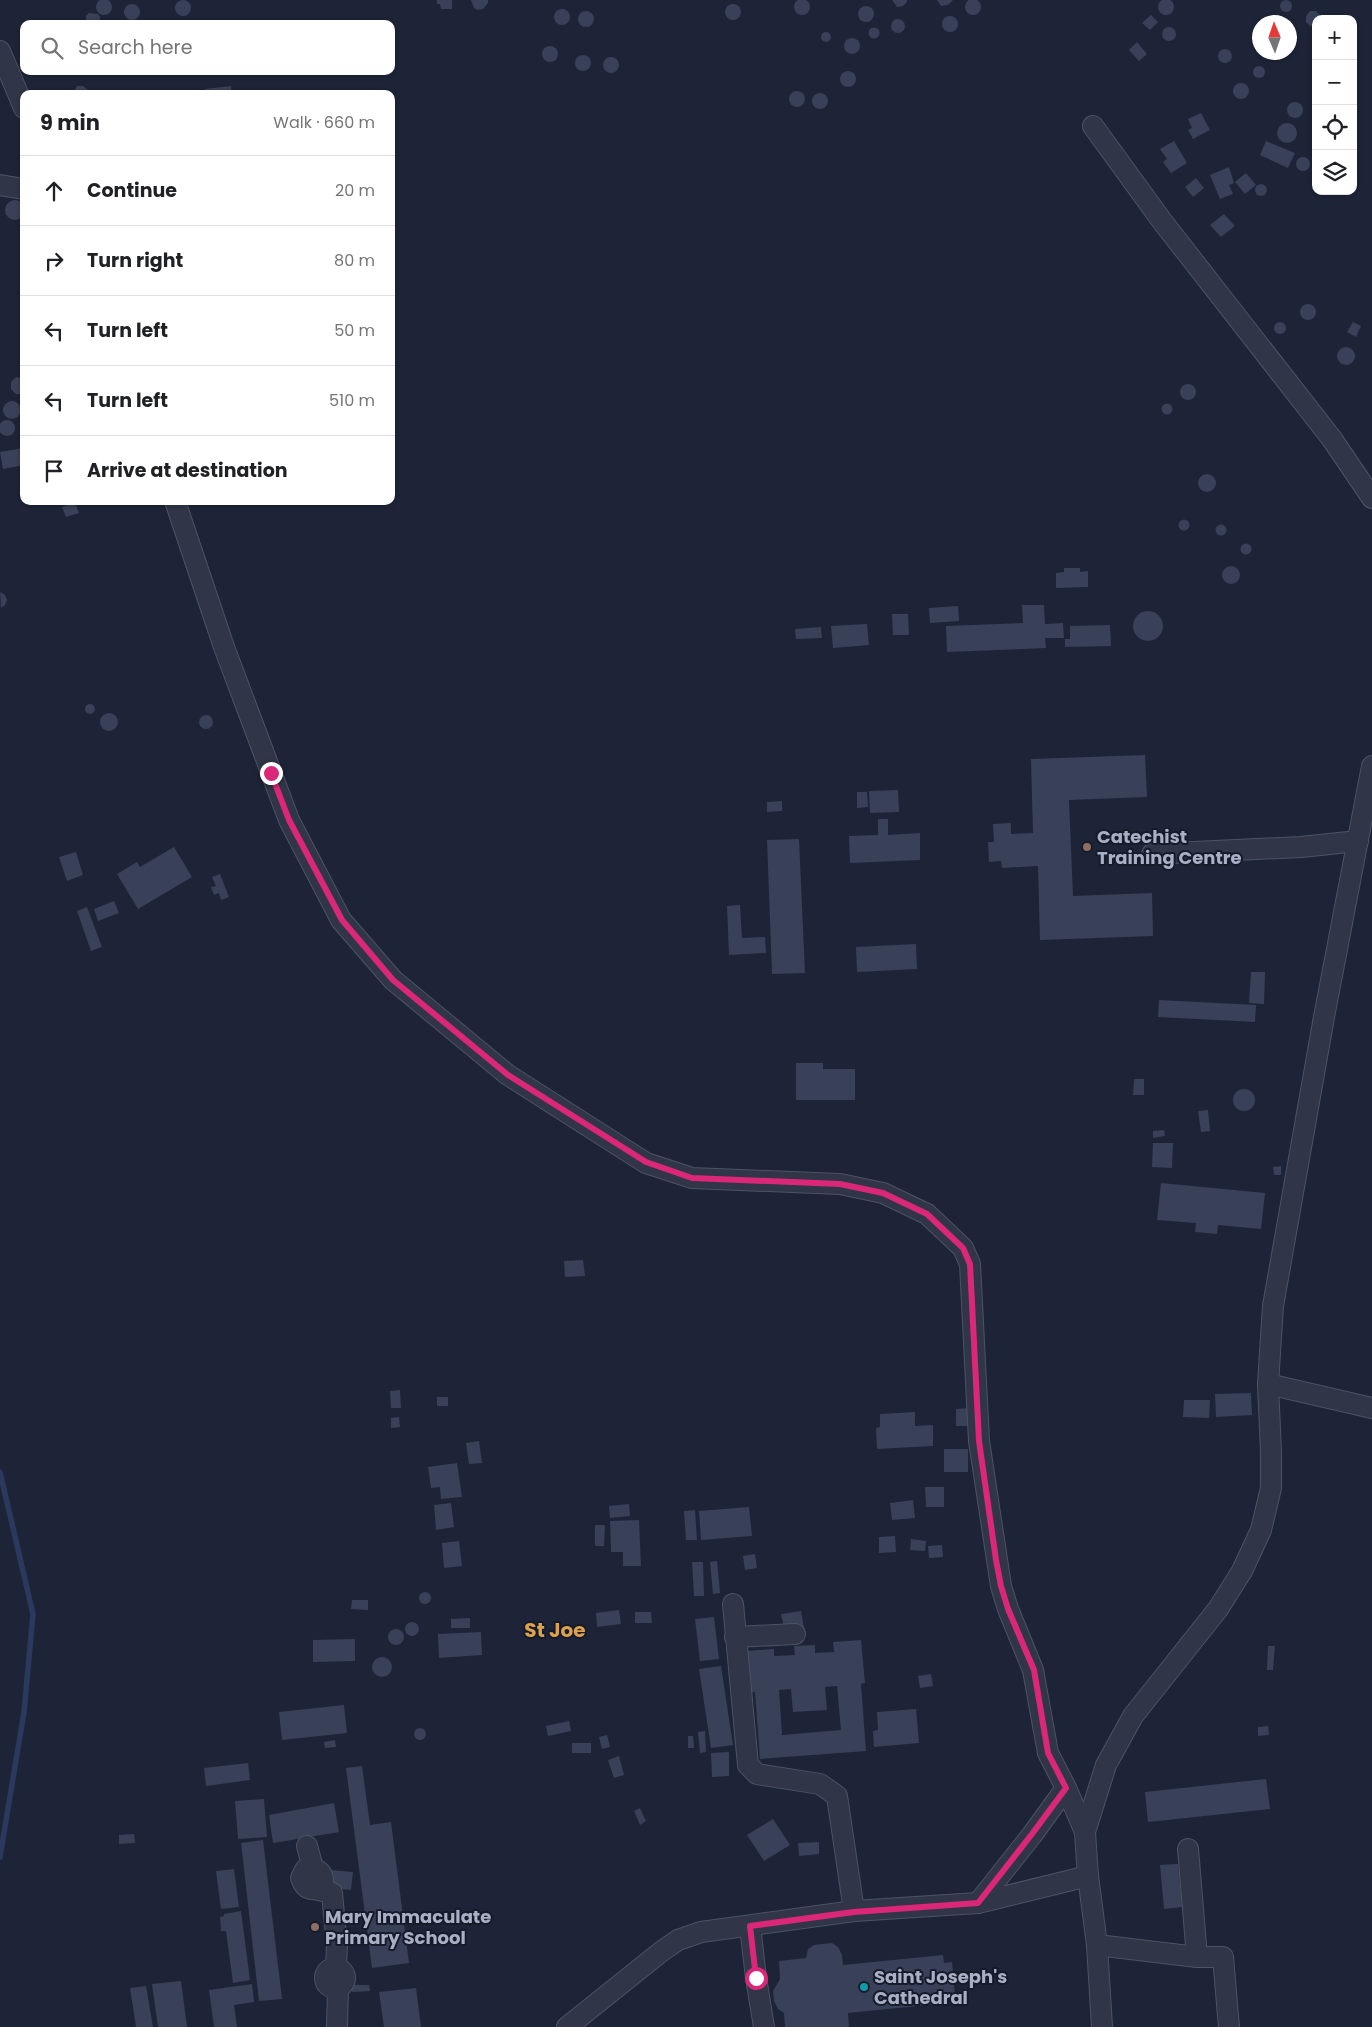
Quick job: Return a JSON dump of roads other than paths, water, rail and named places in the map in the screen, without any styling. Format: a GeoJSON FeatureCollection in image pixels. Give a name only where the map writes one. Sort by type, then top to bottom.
{"type":"FeatureCollection","features":[{"type":"Feature","properties":{"kind":"street"},"geometry":{"type":"LineString","coordinates":[[0,51],[20,98]]}},
{"type":"Feature","properties":{"kind":"street"},"geometry":{"type":"LineString","coordinates":[[1093,126],[1162,221],[1332,439],[1372,498]]}},
{"type":"Feature","properties":{"kind":"street"},"geometry":{"type":"LineString","coordinates":[[0,185],[20,188]]}},
{"type":"Feature","properties":{"kind":"street"},"geometry":{"type":"LineString","coordinates":[[176,505],[224,647],[289,820],[342,920],[393,980],[508,1075],[646,1162],[692,1178],[840,1184],[883,1193],[927,1214],[963,1248],[970,1264],[979,1441],[998,1569],[1008,1609],[1034,1670],[1048,1753],[1085,1832],[1088,1876],[1097,1945],[1102,2027]]}},
{"type":"Feature","properties":{"kind":"street"},"geometry":{"type":"LineString","coordinates":[[1085,1832],[1106,1765],[1132,1716],[1218,1609],[1242,1571],[1261,1530],[1271,1488],[1272,1452],[1268,1384],[1273,1306],[1324,1017],[1372,766]]}},
{"type":"Feature","properties":{"kind":"street"},"geometry":{"type":"LineString","coordinates":[[1152,854],[1301,847],[1358,842]]}},
{"type":"Feature","properties":{"kind":"street"},"geometry":{"type":"LineString","coordinates":[[1268,1384],[1372,1408]]}},
{"type":"Feature","properties":{"kind":"street"},"geometry":{"type":"LineString","coordinates":[[733,1604],[748,1765],[757,1774],[820,1784],[836,1796],[854,1912]]}},
{"type":"Feature","properties":{"kind":"street"},"geometry":{"type":"LineString","coordinates":[[735,1637],[795,1634]]}},
{"type":"Feature","properties":{"kind":"street"},"geometry":{"type":"LineString","coordinates":[[978,1903],[1066,1788]]}},
{"type":"Feature","properties":{"kind":"street"},"geometry":{"type":"LineString","coordinates":[[307,1846],[313,1868],[319,1870],[323,1875],[323,1881],[320,1886],[314,1889],[332,1893],[336,1967],[341,1969],[346,1977],[344,1984],[338,1988],[337,2027]]}},
{"type":"Feature","properties":{"kind":"street"},"geometry":{"type":"LineString","coordinates":[[1188,1849],[1197,1957]]}},
{"type":"Feature","properties":{"kind":"street"},"geometry":{"type":"LineString","coordinates":[[567,2027],[640,1967],[678,1940],[701,1932],[854,1912],[978,1903],[1088,1876]]}},
{"type":"Feature","properties":{"kind":"street"},"geometry":{"type":"LineString","coordinates":[[750,1926],[764,2027]]}},
{"type":"Feature","properties":{"kind":"street"},"geometry":{"type":"LineString","coordinates":[[1097,1945],[1197,1957],[1224,1958],[1229,2027]]}},
{"type":"Feature","properties":{"kind":"waterway"},"geometry":{"type":"LineString","coordinates":[[0,1472],[33,1614],[24,1712],[0,1857]]}},
{"type":"Feature","properties":{"kind":"place","name":"Catechist Training Centre"},"geometry":{"type":"Point","coordinates":[1087,847]}},
{"type":"Feature","properties":{"kind":"place","name":"Mary Immaculate Primary School"},"geometry":{"type":"Point","coordinates":[315,1927]}},
{"type":"Feature","properties":{"kind":"place","name":"Saint Joseph's Cathedral"},"geometry":{"type":"Point","coordinates":[864,1987]}},
{"type":"Feature","properties":{"kind":"district","name":"St Joe"},"geometry":{"type":"Point","coordinates":[555,1630]}}]}
